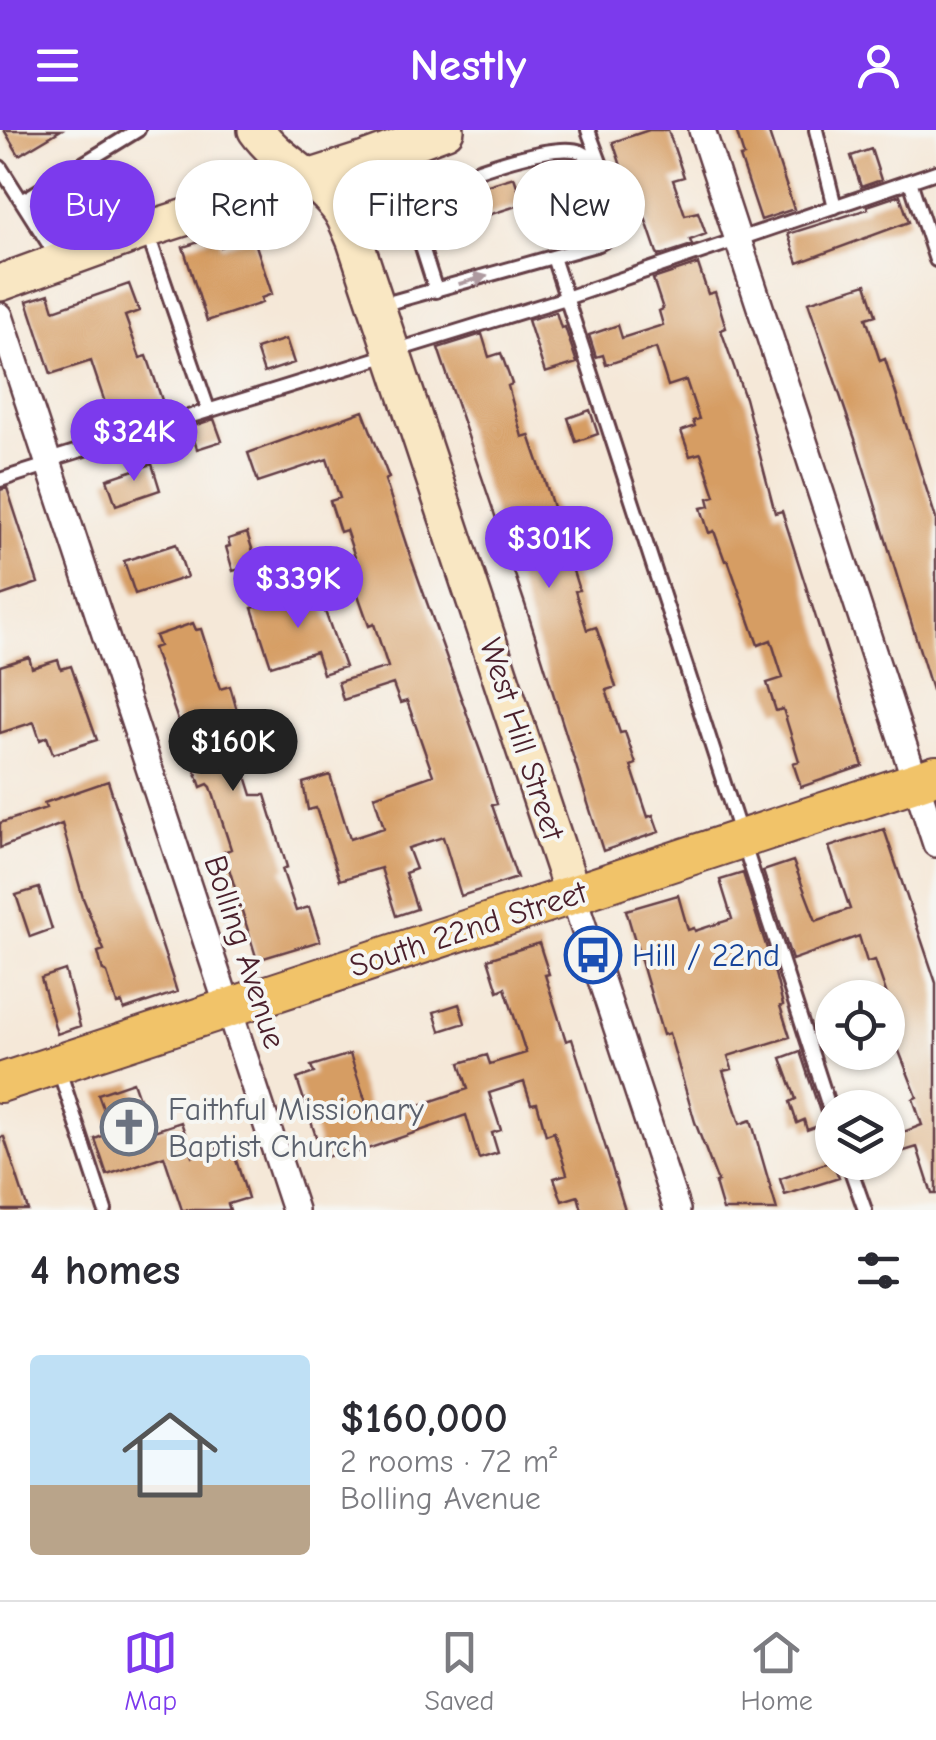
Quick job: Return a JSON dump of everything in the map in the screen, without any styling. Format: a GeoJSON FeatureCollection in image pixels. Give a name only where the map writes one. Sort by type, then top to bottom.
{"type":"FeatureCollection","features":[{"type":"Feature","properties":{"kind":"main road","name":"South 22nd Street"},"geometry":{"type":"LineString","coordinates":[[0,1083],[926,778]]}},
{"type":"Feature","properties":{"kind":"street","name":"West Hill Street"},"geometry":{"type":"LineString","coordinates":[[256,130],[268,147],[285,160]]}},
{"type":"Feature","properties":{"kind":"street"},"geometry":{"type":"LineString","coordinates":[[313,176],[403,140],[446,130]]}},
{"type":"Feature","properties":{"kind":"street"},"geometry":{"type":"LineString","coordinates":[[702,130],[926,778],[936,844]]}},
{"type":"Feature","properties":{"kind":"street","name":"West Hill Street"},"geometry":{"type":"LineString","coordinates":[[313,182],[333,201]]}},
{"type":"Feature","properties":{"kind":"street"},"geometry":{"type":"LineString","coordinates":[[0,283],[92,250]]}},
{"type":"Feature","properties":{"kind":"street","name":"West Hill Street"},"geometry":{"type":"LineString","coordinates":[[358,250],[677,1210]]}},
{"type":"Feature","properties":{"kind":"street","name":"Bolling Avenue"},"geometry":{"type":"LineString","coordinates":[[0,316],[295,1210]]}},
{"type":"Feature","properties":{"kind":"lane"},"geometry":{"type":"LineString","coordinates":[[22,200],[138,130]]}},
{"type":"Feature","properties":{"kind":"lane"},"geometry":{"type":"LineString","coordinates":[[588,130],[598,160]]}},
{"type":"Feature","properties":{"kind":"lane"},"geometry":{"type":"LineString","coordinates":[[816,130],[835,207]]}},
{"type":"Feature","properties":{"kind":"lane"},"geometry":{"type":"LineString","coordinates":[[514,160],[557,150],[580,151],[590,160]]}},
{"type":"Feature","properties":{"kind":"lane"},"geometry":{"type":"LineString","coordinates":[[0,167],[60,262]]}},
{"type":"Feature","properties":{"kind":"lane"},"geometry":{"type":"LineString","coordinates":[[0,480],[208,409],[566,298],[936,172]]}},
{"type":"Feature","properties":{"kind":"lane"},"geometry":{"type":"LineString","coordinates":[[910,182],[936,260]]}},
{"type":"Feature","properties":{"kind":"lane"},"geometry":{"type":"LineString","coordinates":[[153,250],[208,409]]}},
{"type":"Feature","properties":{"kind":"lane"},"geometry":{"type":"LineString","coordinates":[[423,250],[436,291]]}},
{"type":"Feature","properties":{"kind":"lane"},"geometry":{"type":"LineString","coordinates":[[379,306],[578,250]]}},
{"type":"Feature","properties":{"kind":"lane"},"geometry":{"type":"LineString","coordinates":[[553,257],[823,1090]]}},
{"type":"Feature","properties":{"kind":"lane"},"geometry":{"type":"LineString","coordinates":[[57,1064],[104,1210]]}},
{"type":"Feature","properties":{"kind":"lane"},"geometry":{"type":"LineString","coordinates":[[854,1180],[865,1210]]}},
{"type":"Feature","properties":{"kind":"building"},"geometry":{"type":"Polygon","coordinates":[[[4,130],[61,130],[19,155],[4,130]]]}},
{"type":"Feature","properties":{"kind":"building"},"geometry":{"type":"Polygon","coordinates":[[[649,130],[668,130],[684,177],[673,180],[685,215],[698,212],[706,234],[690,240],[692,245],[658,256],[645,218],[645,160],[619,160],[613,142],[649,130]]]}},
{"type":"Feature","properties":{"kind":"building"},"geometry":{"type":"Polygon","coordinates":[[[736,130],[768,130],[794,209],[761,220],[740,157],[744,156],[736,130]]]}},
{"type":"Feature","properties":{"kind":"building"},"geometry":{"type":"Polygon","coordinates":[[[871,149],[881,180],[861,187],[851,156],[871,149]]]}},
{"type":"Feature","properties":{"kind":"building"},"geometry":{"type":"Polygon","coordinates":[[[513,177],[513,207],[493,214],[493,183],[513,177]]]}},
{"type":"Feature","properties":{"kind":"building"},"geometry":{"type":"Polygon","coordinates":[[[900,195],[909,222],[798,263],[788,234],[900,195]]]}},
{"type":"Feature","properties":{"kind":"building"},"geometry":{"type":"Polygon","coordinates":[[[184,250],[258,250],[272,294],[261,298],[262,303],[207,321],[184,250]]]}},
{"type":"Feature","properties":{"kind":"building"},"geometry":{"type":"Polygon","coordinates":[[[698,264],[708,294],[715,292],[726,328],[721,330],[745,398],[775,513],[782,511],[863,766],[801,787],[793,763],[799,761],[783,709],[776,711],[767,683],[783,678],[771,640],[758,645],[728,560],[725,561],[714,531],[709,533],[701,508],[710,506],[708,498],[715,496],[701,453],[690,456],[681,431],[695,426],[693,421],[699,419],[686,380],[668,386],[656,348],[606,365],[603,355],[596,357],[589,335],[618,325],[622,338],[663,325],[659,311],[663,309],[653,279],[698,264]]]}},
{"type":"Feature","properties":{"kind":"building"},"geometry":{"type":"Polygon","coordinates":[[[129,284],[139,311],[125,316],[140,358],[147,356],[164,406],[112,424],[91,361],[51,374],[27,301],[49,294],[54,310],[129,284]]]}},
{"type":"Feature","properties":{"kind":"building"},"geometry":{"type":"Polygon","coordinates":[[[866,284],[876,315],[866,318],[880,361],[885,359],[936,519],[936,690],[932,690],[855,439],[808,302],[866,284]]]}},
{"type":"Feature","properties":{"kind":"building"},"geometry":{"type":"Polygon","coordinates":[[[556,312],[577,363],[545,373],[528,320],[556,312]]]}},
{"type":"Feature","properties":{"kind":"building"},"geometry":{"type":"Polygon","coordinates":[[[482,334],[489,357],[501,353],[512,384],[508,386],[522,437],[529,435],[546,485],[579,590],[575,591],[587,630],[596,627],[616,687],[606,690],[620,733],[625,732],[636,764],[631,766],[648,817],[653,815],[659,832],[603,851],[438,348],[482,334]]]}},
{"type":"Feature","properties":{"kind":"building"},"geometry":{"type":"Polygon","coordinates":[[[286,339],[294,363],[264,373],[256,349],[286,339]]]}},
{"type":"Feature","properties":{"kind":"building"},"geometry":{"type":"Polygon","coordinates":[[[590,410],[598,434],[576,442],[568,418],[590,410]]]}},
{"type":"Feature","properties":{"kind":"building"},"geometry":{"type":"Polygon","coordinates":[[[363,411],[483,759],[497,804],[492,805],[517,878],[461,896],[443,837],[408,848],[416,869],[405,873],[417,909],[396,916],[381,868],[340,880],[316,808],[308,810],[303,783],[330,775],[350,839],[384,828],[374,796],[433,775],[407,701],[400,703],[393,684],[343,700],[338,682],[388,667],[350,572],[359,569],[346,530],[340,532],[330,501],[340,498],[327,459],[258,482],[248,453],[363,411]]]}},
{"type":"Feature","properties":{"kind":"building"},"geometry":{"type":"Polygon","coordinates":[[[214,419],[222,441],[197,449],[190,427],[214,419]]]}},
{"type":"Feature","properties":{"kind":"building"},"geometry":{"type":"Polygon","coordinates":[[[152,464],[160,490],[116,505],[107,479],[152,464]]]}},
{"type":"Feature","properties":{"kind":"building"},"geometry":{"type":"Polygon","coordinates":[[[7,488],[38,583],[0,596],[0,490],[7,488]]]}},
{"type":"Feature","properties":{"kind":"building"},"geometry":{"type":"Polygon","coordinates":[[[247,533],[257,564],[233,571],[226,547],[230,546],[228,539],[247,533]]]}},
{"type":"Feature","properties":{"kind":"building"},"geometry":{"type":"Polygon","coordinates":[[[176,544],[187,577],[135,594],[124,561],[176,544]]]}},
{"type":"Feature","properties":{"kind":"building"},"geometry":{"type":"Polygon","coordinates":[[[317,589],[345,667],[323,674],[316,652],[271,666],[252,608],[317,589]]]}},
{"type":"Feature","properties":{"kind":"building"},"geometry":{"type":"Polygon","coordinates":[[[193,623],[196,630],[201,629],[220,689],[230,686],[238,714],[234,715],[248,758],[241,760],[252,795],[265,795],[296,911],[309,907],[320,941],[257,960],[224,852],[231,849],[211,787],[201,787],[153,648],[159,646],[155,636],[193,623]]]}},
{"type":"Feature","properties":{"kind":"building"},"geometry":{"type":"Polygon","coordinates":[[[29,657],[32,668],[58,660],[61,669],[71,666],[97,740],[53,754],[47,737],[40,740],[34,722],[0,733],[0,666],[29,657]]]}},
{"type":"Feature","properties":{"kind":"building"},"geometry":{"type":"Polygon","coordinates":[[[108,781],[177,992],[124,1010],[122,1003],[117,1004],[103,971],[98,952],[104,950],[83,898],[62,824],[0,848],[0,823],[108,781]]]}},
{"type":"Feature","properties":{"kind":"building"},"geometry":{"type":"Polygon","coordinates":[[[884,829],[936,983],[936,1194],[932,1194],[917,1147],[905,1151],[905,1131],[922,1125],[905,1066],[905,980],[882,980],[875,960],[867,962],[859,936],[792,960],[763,871],[793,861],[816,921],[850,909],[829,847],[884,829]]]}},
{"type":"Feature","properties":{"kind":"building"},"geometry":{"type":"Polygon","coordinates":[[[743,873],[790,1037],[728,1056],[732,1069],[723,1071],[740,1124],[751,1120],[777,1210],[723,1210],[715,1183],[718,1182],[695,1122],[669,1033],[663,1035],[626,910],[678,895],[688,930],[695,931],[732,919],[720,880],[743,873]]]}},
{"type":"Feature","properties":{"kind":"building"},"geometry":{"type":"Polygon","coordinates":[[[39,888],[52,929],[30,937],[16,895],[39,888]]]}},
{"type":"Feature","properties":{"kind":"building"},"geometry":{"type":"Polygon","coordinates":[[[539,943],[566,1041],[572,1039],[625,1210],[582,1210],[578,1196],[562,1201],[554,1178],[567,1174],[554,1132],[546,1135],[537,1103],[531,1104],[524,1082],[489,1093],[501,1130],[492,1133],[498,1153],[479,1159],[466,1115],[347,1156],[345,1151],[323,1158],[297,1079],[314,1073],[311,1066],[350,1054],[372,1121],[468,1089],[460,1063],[487,1055],[490,1064],[526,1053],[505,988],[498,991],[488,959],[539,943]]]}},
{"type":"Feature","properties":{"kind":"building"},"geometry":{"type":"Polygon","coordinates":[[[65,970],[80,1026],[57,1034],[41,978],[65,970]]]}},
{"type":"Feature","properties":{"kind":"building"},"geometry":{"type":"Polygon","coordinates":[[[459,1004],[465,1023],[440,1031],[434,1012],[459,1004]]]}},
{"type":"Feature","properties":{"kind":"building"},"geometry":{"type":"Polygon","coordinates":[[[800,1051],[815,1097],[815,1127],[807,1130],[804,1120],[797,1123],[790,1102],[796,1099],[781,1058],[800,1051]]]}},
{"type":"Feature","properties":{"kind":"building"},"geometry":{"type":"Polygon","coordinates":[[[133,1082],[151,1132],[181,1122],[193,1156],[231,1144],[248,1198],[228,1204],[230,1210],[182,1210],[164,1156],[107,1175],[95,1139],[112,1132],[98,1094],[133,1082]]]}},
{"type":"Feature","properties":{"kind":"building"},"geometry":{"type":"Polygon","coordinates":[[[0,1137],[4,1137],[28,1210],[0,1210],[0,1137]]]}},
{"type":"Feature","properties":{"kind":"building"},"geometry":{"type":"Polygon","coordinates":[[[815,1167],[815,1180],[833,1180],[785,1195],[780,1179],[815,1167]]]}},
{"type":"Feature","properties":{"kind":"place","name":"Hill / 22nd"},"geometry":{"type":"Point","coordinates":[593,955]}},
{"type":"Feature","properties":{"kind":"place","name":"Faithful Missionary Baptist Church"},"geometry":{"type":"Point","coordinates":[129,1127]}}]}
